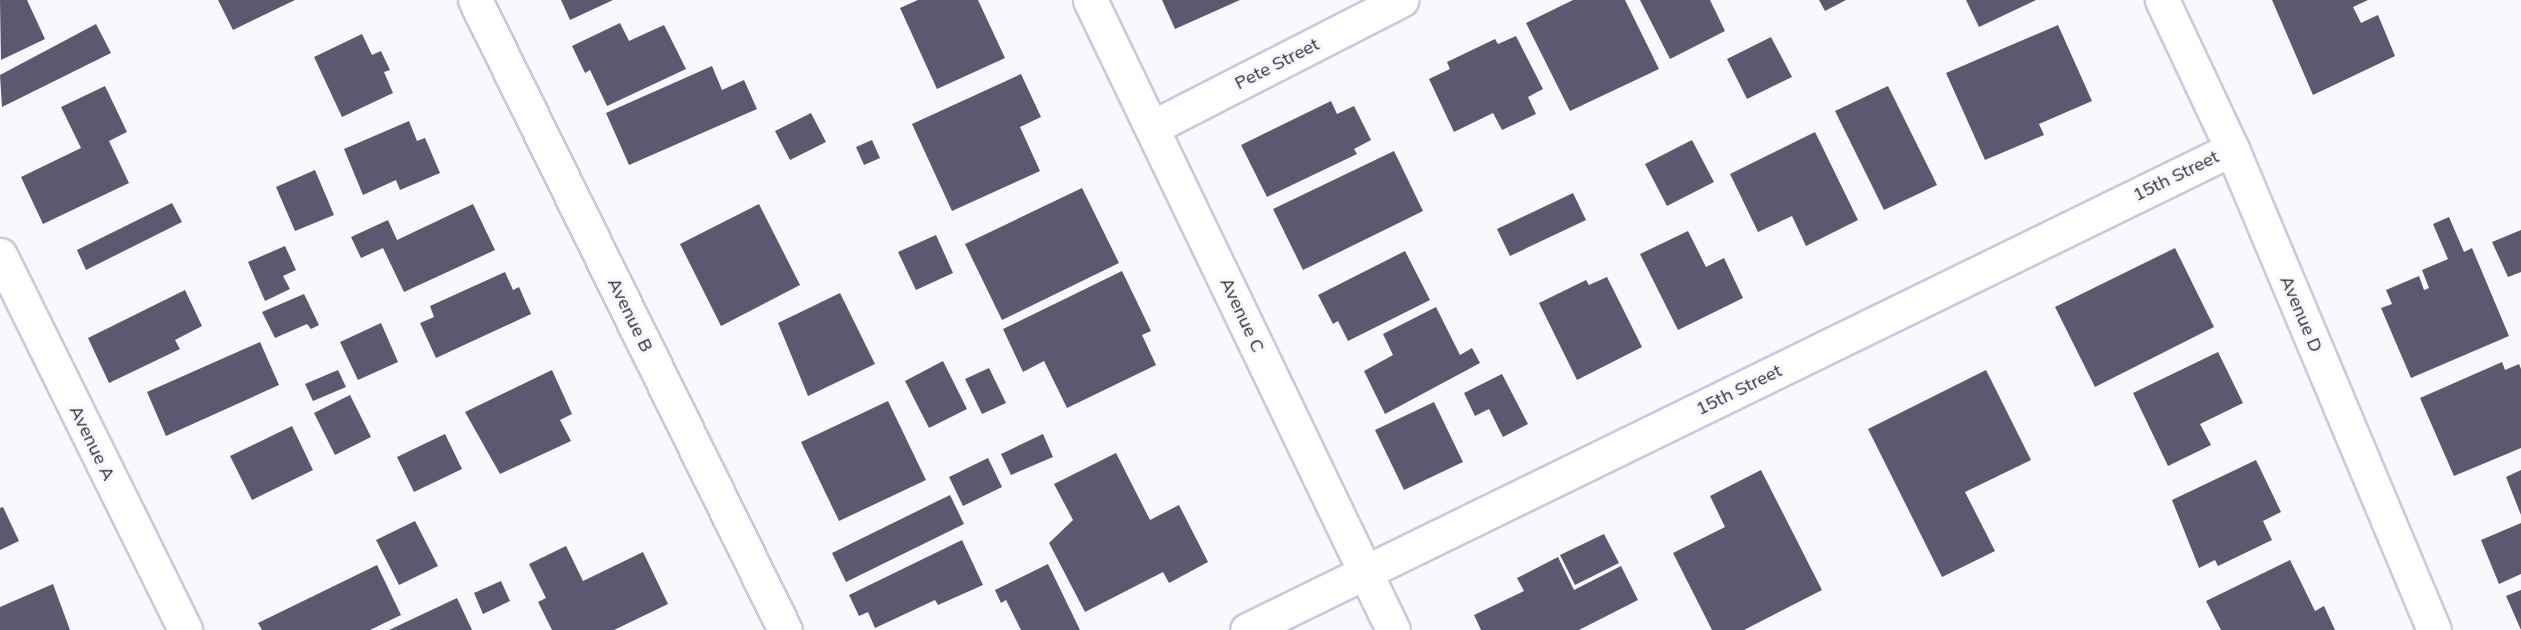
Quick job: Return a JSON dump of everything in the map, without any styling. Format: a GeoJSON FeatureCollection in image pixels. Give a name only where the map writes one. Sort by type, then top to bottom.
{"type":"FeatureCollection","features":[{"type":"Feature","properties":{"kind":"street","name":"Avenue B"},"geometry":{"type":"LineString","coordinates":[[475,0],[785,630]]}},
{"type":"Feature","properties":{"kind":"street","name":"Avenue C"},"geometry":{"type":"LineString","coordinates":[[1090,0],[1393,630]]}},
{"type":"Feature","properties":{"kind":"street","name":"Pete Street"},"geometry":{"type":"LineString","coordinates":[[1153,127],[1401,0]]}},
{"type":"Feature","properties":{"kind":"street","name":"Avenue D"},"geometry":{"type":"LineString","coordinates":[[2162,0],[2232,149],[2434,630]]}},
{"type":"Feature","properties":{"kind":"street","name":"15th Street"},"geometry":{"type":"LineString","coordinates":[[1247,630],[2232,149]]}},
{"type":"Feature","properties":{"kind":"street","name":"Avenue A"},"geometry":{"type":"LineString","coordinates":[[0,255],[185,630]]}},
{"type":"Feature","properties":{"kind":"building"},"geometry":{"type":"Polygon","coordinates":[[[0,0],[27,0],[45,39],[1,60],[0,0]]]}},
{"type":"Feature","properties":{"kind":"building"},"geometry":{"type":"Polygon","coordinates":[[[218,0],[295,0],[233,30],[218,0]]]}},
{"type":"Feature","properties":{"kind":"building"},"geometry":{"type":"Polygon","coordinates":[[[561,0],[613,0],[570,20],[561,0]]]}},
{"type":"Feature","properties":{"kind":"building"},"geometry":{"type":"Polygon","coordinates":[[[918,0],[978,0],[1005,58],[937,89],[900,8],[918,0]]]}},
{"type":"Feature","properties":{"kind":"building"},"geometry":{"type":"Polygon","coordinates":[[[1162,0],[1240,0],[1175,29],[1162,0]]]}},
{"type":"Feature","properties":{"kind":"building"},"geometry":{"type":"Polygon","coordinates":[[[1573,0],[1625,0],[1659,69],[1570,111],[1526,23],[1573,0]]]}},
{"type":"Feature","properties":{"kind":"building"},"geometry":{"type":"Polygon","coordinates":[[[1640,0],[1710,0],[1725,31],[1670,59],[1640,0]]]}},
{"type":"Feature","properties":{"kind":"building"},"geometry":{"type":"Polygon","coordinates":[[[1819,0],[1846,0],[1825,11],[1819,0]]]}},
{"type":"Feature","properties":{"kind":"building"},"geometry":{"type":"Polygon","coordinates":[[[1966,0],[2036,0],[1979,27],[1966,0]]]}},
{"type":"Feature","properties":{"kind":"building"},"geometry":{"type":"Polygon","coordinates":[[[2272,0],[2368,0],[2353,7],[2361,23],[2378,15],[2395,56],[2313,95],[2272,0]]]}},
{"type":"Feature","properties":{"kind":"building"},"geometry":{"type":"Polygon","coordinates":[[[620,23],[629,41],[664,25],[686,69],[607,106],[590,70],[585,73],[572,46],[620,23]]]}},
{"type":"Feature","properties":{"kind":"building"},"geometry":{"type":"Polygon","coordinates":[[[96,24],[111,53],[2,107],[0,75],[96,24]]]}},
{"type":"Feature","properties":{"kind":"building"},"geometry":{"type":"Polygon","coordinates":[[[2058,25],[2092,101],[2039,124],[2044,135],[1985,160],[1946,73],[2058,25]]]}},
{"type":"Feature","properties":{"kind":"building"},"geometry":{"type":"Polygon","coordinates":[[[362,34],[372,55],[381,51],[390,70],[384,72],[393,93],[342,117],[314,57],[362,34]]]}},
{"type":"Feature","properties":{"kind":"building"},"geometry":{"type":"Polygon","coordinates":[[[1516,36],[1543,89],[1528,97],[1536,114],[1502,130],[1493,113],[1454,132],[1429,79],[1450,69],[1447,62],[1495,39],[1498,44],[1516,36]]]}},
{"type":"Feature","properties":{"kind":"building"},"geometry":{"type":"Polygon","coordinates":[[[1771,37],[1792,77],[1747,99],[1727,59],[1771,37]]]}},
{"type":"Feature","properties":{"kind":"building"},"geometry":{"type":"Polygon","coordinates":[[[712,66],[722,90],[744,80],[757,109],[629,165],[606,113],[712,66]]]}},
{"type":"Feature","properties":{"kind":"building"},"geometry":{"type":"Polygon","coordinates":[[[1021,74],[1041,117],[1020,127],[1040,171],[952,211],[912,124],[1021,74]]]}},
{"type":"Feature","properties":{"kind":"building"},"geometry":{"type":"Polygon","coordinates":[[[105,86],[127,132],[109,141],[129,183],[43,224],[21,177],[81,148],[61,107],[105,86]]]}},
{"type":"Feature","properties":{"kind":"building"},"geometry":{"type":"Polygon","coordinates":[[[1888,86],[1937,185],[1884,210],[1835,111],[1888,86]]]}},
{"type":"Feature","properties":{"kind":"building"},"geometry":{"type":"Polygon","coordinates":[[[1331,101],[1337,114],[1354,106],[1371,140],[1354,149],[1357,154],[1267,197],[1241,145],[1331,101]]]}},
{"type":"Feature","properties":{"kind":"building"},"geometry":{"type":"Polygon","coordinates":[[[811,113],[826,142],[790,160],[775,131],[811,113]]]}},
{"type":"Feature","properties":{"kind":"building"},"geometry":{"type":"Polygon","coordinates":[[[409,121],[417,141],[425,138],[440,173],[400,190],[396,180],[363,195],[344,149],[409,121]]]}},
{"type":"Feature","properties":{"kind":"building"},"geometry":{"type":"Polygon","coordinates":[[[1815,132],[1858,220],[1806,246],[1792,216],[1758,232],[1730,174],[1815,132]]]}},
{"type":"Feature","properties":{"kind":"building"},"geometry":{"type":"Polygon","coordinates":[[[872,140],[880,158],[864,165],[856,147],[872,140]]]}},
{"type":"Feature","properties":{"kind":"building"},"geometry":{"type":"Polygon","coordinates":[[[1692,140],[1714,182],[1667,206],[1645,164],[1692,140]]]}},
{"type":"Feature","properties":{"kind":"building"},"geometry":{"type":"Polygon","coordinates":[[[1394,151],[1423,211],[1303,270],[1273,209],[1394,151]]]}},
{"type":"Feature","properties":{"kind":"building"},"geometry":{"type":"Polygon","coordinates":[[[315,170],[334,215],[295,231],[276,187],[315,170]]]}},
{"type":"Feature","properties":{"kind":"building"},"geometry":{"type":"Polygon","coordinates":[[[1082,188],[1119,263],[1002,320],[965,244],[1082,188]]]}},
{"type":"Feature","properties":{"kind":"building"},"geometry":{"type":"Polygon","coordinates":[[[1573,193],[1586,220],[1510,256],[1497,229],[1573,193]]]}},
{"type":"Feature","properties":{"kind":"building"},"geometry":{"type":"Polygon","coordinates":[[[172,203],[182,222],[86,270],[77,250],[172,203]]]}},
{"type":"Feature","properties":{"kind":"building"},"geometry":{"type":"Polygon","coordinates":[[[473,204],[495,250],[404,292],[383,248],[361,258],[351,237],[388,220],[397,240],[473,204]]]}},
{"type":"Feature","properties":{"kind":"building"},"geometry":{"type":"Polygon","coordinates":[[[759,204],[800,285],[721,326],[680,244],[759,204]]]}},
{"type":"Feature","properties":{"kind":"building"},"geometry":{"type":"Polygon","coordinates":[[[2449,217],[2464,252],[2472,248],[2509,336],[2411,378],[2381,308],[2392,304],[2386,290],[2419,276],[2424,290],[2429,288],[2422,270],[2448,259],[2433,224],[2449,217]]]}},
{"type":"Feature","properties":{"kind":"building"},"geometry":{"type":"Polygon","coordinates":[[[2521,230],[2521,272],[2508,277],[2492,242],[2521,230]]]}},
{"type":"Feature","properties":{"kind":"building"},"geometry":{"type":"Polygon","coordinates":[[[1688,231],[1706,267],[1724,258],[1743,298],[1678,330],[1640,254],[1688,231]]]}},
{"type":"Feature","properties":{"kind":"building"},"geometry":{"type":"Polygon","coordinates":[[[936,235],[953,273],[916,290],[898,252],[936,235]]]}},
{"type":"Feature","properties":{"kind":"building"},"geometry":{"type":"Polygon","coordinates":[[[285,246],[296,270],[283,276],[290,289],[265,301],[248,262],[285,246]]]}},
{"type":"Feature","properties":{"kind":"building"},"geometry":{"type":"Polygon","coordinates":[[[2175,248],[2214,327],[2095,387],[2055,307],[2175,248]]]}},
{"type":"Feature","properties":{"kind":"building"},"geometry":{"type":"Polygon","coordinates":[[[1405,251],[1430,300],[1348,341],[1338,321],[1333,324],[1318,295],[1405,251]]]}},
{"type":"Feature","properties":{"kind":"building"},"geometry":{"type":"Polygon","coordinates":[[[1122,271],[1151,331],[1142,335],[1156,365],[1067,408],[1044,361],[1023,372],[1003,329],[1122,271]]]}},
{"type":"Feature","properties":{"kind":"building"},"geometry":{"type":"Polygon","coordinates":[[[505,272],[513,290],[519,287],[531,314],[436,358],[420,323],[434,317],[430,306],[505,272]]]}},
{"type":"Feature","properties":{"kind":"building"},"geometry":{"type":"Polygon","coordinates":[[[1607,277],[1642,347],[1577,380],[1539,303],[1586,280],[1589,285],[1607,277]]]}},
{"type":"Feature","properties":{"kind":"building"},"geometry":{"type":"Polygon","coordinates":[[[185,290],[202,326],[175,340],[180,349],[109,383],[88,338],[185,290]]]}},
{"type":"Feature","properties":{"kind":"building"},"geometry":{"type":"Polygon","coordinates":[[[840,293],[875,364],[808,396],[778,323],[840,293]]]}},
{"type":"Feature","properties":{"kind":"building"},"geometry":{"type":"Polygon","coordinates":[[[304,294],[319,325],[311,329],[307,324],[275,338],[262,312],[304,294]]]}},
{"type":"Feature","properties":{"kind":"building"},"geometry":{"type":"Polygon","coordinates":[[[1436,307],[1460,355],[1472,348],[1480,363],[1385,414],[1364,371],[1393,355],[1383,334],[1436,307]]]}},
{"type":"Feature","properties":{"kind":"building"},"geometry":{"type":"Polygon","coordinates":[[[381,323],[398,362],[358,380],[340,342],[381,323]]]}},
{"type":"Feature","properties":{"kind":"building"},"geometry":{"type":"Polygon","coordinates":[[[260,342],[279,385],[166,436],[147,392],[260,342]]]}},
{"type":"Feature","properties":{"kind":"building"},"geometry":{"type":"Polygon","coordinates":[[[2218,352],[2243,403],[2200,424],[2211,445],[2168,466],[2133,393],[2218,352]]]}},
{"type":"Feature","properties":{"kind":"building"},"geometry":{"type":"Polygon","coordinates":[[[943,361],[967,409],[929,428],[905,381],[943,361]]]}},
{"type":"Feature","properties":{"kind":"building"},"geometry":{"type":"Polygon","coordinates":[[[2502,362],[2505,370],[2519,364],[2521,369],[2521,448],[2454,476],[2420,398],[2502,362]]]}},
{"type":"Feature","properties":{"kind":"building"},"geometry":{"type":"Polygon","coordinates":[[[989,368],[1006,403],[982,414],[965,379],[989,368]]]}},
{"type":"Feature","properties":{"kind":"building"},"geometry":{"type":"Polygon","coordinates":[[[338,370],[346,387],[313,401],[305,384],[338,370]]]}},
{"type":"Feature","properties":{"kind":"building"},"geometry":{"type":"Polygon","coordinates":[[[552,370],[572,414],[560,420],[571,441],[500,474],[465,412],[552,370]]]}},
{"type":"Feature","properties":{"kind":"building"},"geometry":{"type":"Polygon","coordinates":[[[1986,370],[2031,460],[1965,492],[1995,551],[1942,577],[1868,429],[1986,370]]]}},
{"type":"Feature","properties":{"kind":"building"},"geometry":{"type":"Polygon","coordinates":[[[1502,374],[1528,424],[1503,437],[1489,409],[1475,416],[1464,393],[1502,374]]]}},
{"type":"Feature","properties":{"kind":"building"},"geometry":{"type":"Polygon","coordinates":[[[350,395],[371,437],[335,455],[314,413],[350,395]]]}},
{"type":"Feature","properties":{"kind":"building"},"geometry":{"type":"Polygon","coordinates":[[[888,401],[926,480],[839,521],[801,442],[888,401]]]}},
{"type":"Feature","properties":{"kind":"building"},"geometry":{"type":"Polygon","coordinates":[[[1434,402],[1463,462],[1404,490],[1375,430],[1434,402]]]}},
{"type":"Feature","properties":{"kind":"building"},"geometry":{"type":"Polygon","coordinates":[[[292,426],[313,470],[252,500],[230,456],[292,426]]]}},
{"type":"Feature","properties":{"kind":"building"},"geometry":{"type":"Polygon","coordinates":[[[445,434],[462,469],[414,492],[397,457],[445,434]]]}},
{"type":"Feature","properties":{"kind":"building"},"geometry":{"type":"Polygon","coordinates":[[[1043,434],[1053,457],[1011,475],[1001,454],[1043,434]]]}},
{"type":"Feature","properties":{"kind":"building"},"geometry":{"type":"Polygon","coordinates":[[[1116,453],[1150,520],[1179,505],[1208,562],[1169,583],[1163,572],[1085,612],[1049,543],[1073,520],[1054,484],[1116,453]]]}},
{"type":"Feature","properties":{"kind":"building"},"geometry":{"type":"Polygon","coordinates":[[[988,458],[1002,487],[963,506],[949,477],[988,458]]]}},
{"type":"Feature","properties":{"kind":"building"},"geometry":{"type":"Polygon","coordinates":[[[2256,460],[2281,512],[2263,521],[2272,540],[2218,566],[2215,560],[2199,568],[2172,500],[2256,460]]]}},
{"type":"Feature","properties":{"kind":"building"},"geometry":{"type":"Polygon","coordinates":[[[1761,470],[1822,590],[1744,630],[1712,630],[1673,553],[1725,527],[1710,496],[1761,470]]]}},
{"type":"Feature","properties":{"kind":"building"},"geometry":{"type":"Polygon","coordinates":[[[2521,470],[2521,515],[2506,477],[2521,470]]]}},
{"type":"Feature","properties":{"kind":"building"},"geometry":{"type":"Polygon","coordinates":[[[950,495],[964,524],[846,582],[832,553],[950,495]]]}},
{"type":"Feature","properties":{"kind":"building"},"geometry":{"type":"Polygon","coordinates":[[[3,507],[19,541],[0,550],[0,508],[3,507]]]}},
{"type":"Feature","properties":{"kind":"building"},"geometry":{"type":"Polygon","coordinates":[[[415,521],[438,566],[399,585],[376,540],[415,521]]]}},
{"type":"Feature","properties":{"kind":"building"},"geometry":{"type":"Polygon","coordinates":[[[2521,523],[2521,574],[2499,584],[2481,540],[2521,523]]]}},
{"type":"Feature","properties":{"kind":"building"},"geometry":{"type":"Polygon","coordinates":[[[1604,534],[1619,563],[1575,585],[1560,555],[1604,534]]]}},
{"type":"Feature","properties":{"kind":"building"},"geometry":{"type":"Polygon","coordinates":[[[962,540],[983,585],[938,605],[935,600],[875,628],[868,612],[859,616],[849,595],[962,540]]]}},
{"type":"Feature","properties":{"kind":"building"},"geometry":{"type":"Polygon","coordinates":[[[566,546],[583,581],[643,552],[668,604],[614,630],[552,630],[538,602],[546,598],[529,564],[566,546]]]}},
{"type":"Feature","properties":{"kind":"building"},"geometry":{"type":"Polygon","coordinates":[[[1558,557],[1574,590],[1621,566],[1638,600],[1579,630],[1481,630],[1474,615],[1524,591],[1517,578],[1558,557]]]}},
{"type":"Feature","properties":{"kind":"building"},"geometry":{"type":"Polygon","coordinates":[[[2290,560],[2315,611],[2324,606],[2335,630],[2221,630],[2206,601],[2290,560]]]}},
{"type":"Feature","properties":{"kind":"building"},"geometry":{"type":"Polygon","coordinates":[[[1048,564],[1080,630],[1021,630],[1006,600],[1001,603],[995,590],[1048,564]]]}},
{"type":"Feature","properties":{"kind":"building"},"geometry":{"type":"Polygon","coordinates":[[[377,565],[401,615],[370,630],[262,630],[258,623],[377,565]]]}},
{"type":"Feature","properties":{"kind":"building"},"geometry":{"type":"Polygon","coordinates":[[[501,581],[510,601],[483,614],[474,593],[501,581]]]}},
{"type":"Feature","properties":{"kind":"building"},"geometry":{"type":"Polygon","coordinates":[[[53,584],[70,630],[0,630],[0,607],[53,584]]]}},
{"type":"Feature","properties":{"kind":"building"},"geometry":{"type":"Polygon","coordinates":[[[2521,590],[2521,630],[2506,596],[2521,590]]]}},
{"type":"Feature","properties":{"kind":"building"},"geometry":{"type":"Polygon","coordinates":[[[457,598],[472,630],[389,630],[457,598]]]}}]}
